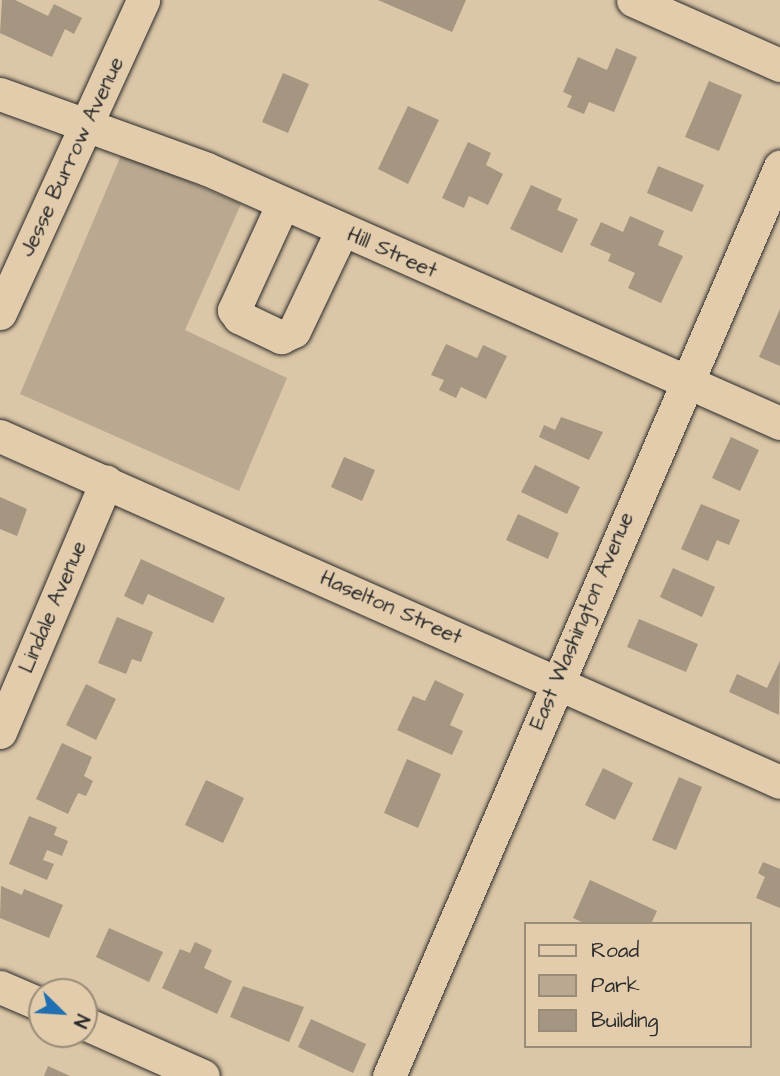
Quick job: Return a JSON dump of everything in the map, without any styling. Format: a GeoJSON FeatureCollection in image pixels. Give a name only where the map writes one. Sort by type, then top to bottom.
{"type":"FeatureCollection","features":[{"type":"Feature","properties":{"kind":"street","name":"Jesse Burrow Avenue"},"geometry":{"type":"LineString","coordinates":[[0,313],[88,127],[143,0]]}},
{"type":"Feature","properties":{"kind":"street"},"geometry":{"type":"LineString","coordinates":[[633,0],[780,65]]}},
{"type":"Feature","properties":{"kind":"street","name":"Hill Street"},"geometry":{"type":"LineString","coordinates":[[0,94],[206,169],[780,423]]}},
{"type":"Feature","properties":{"kind":"street","name":"East Washington Avenue"},"geometry":{"type":"LineString","coordinates":[[389,1076],[685,382],[780,167]]}},
{"type":"Feature","properties":{"kind":"street"},"geometry":{"type":"LineString","coordinates":[[283,204],[234,310],[239,317],[281,337],[295,331],[342,230]]}},
{"type":"Feature","properties":{"kind":"street","name":"Haselton Street"},"geometry":{"type":"LineString","coordinates":[[0,436],[780,782]]}},
{"type":"Feature","properties":{"kind":"street","name":"Lindale Avenue"},"geometry":{"type":"LineString","coordinates":[[0,732],[106,482]]}},
{"type":"Feature","properties":{"kind":"street"},"geometry":{"type":"LineString","coordinates":[[0,987],[28,999]]}},
{"type":"Feature","properties":{"kind":"street"},"geometry":{"type":"LineString","coordinates":[[98,1030],[203,1076]]}},
{"type":"Feature","properties":{"kind":"green space"},"geometry":{"type":"Polygon","coordinates":[[[122,153],[241,204],[185,330],[287,378],[239,491],[20,394],[122,153]]]}},
{"type":"Feature","properties":{"kind":"building"},"geometry":{"type":"Polygon","coordinates":[[[2,0],[15,0],[48,16],[54,4],[82,18],[74,34],[65,29],[52,57],[0,33],[2,0]]]}},
{"type":"Feature","properties":{"kind":"building"},"geometry":{"type":"Polygon","coordinates":[[[378,0],[466,0],[452,32],[378,0]]]}},
{"type":"Feature","properties":{"kind":"building"},"geometry":{"type":"Polygon","coordinates":[[[616,48],[637,57],[614,112],[589,102],[584,114],[567,107],[572,96],[563,92],[578,57],[607,70],[616,48]]]}},
{"type":"Feature","properties":{"kind":"building"},"geometry":{"type":"Polygon","coordinates":[[[283,73],[309,84],[288,133],[262,122],[283,73]]]}},
{"type":"Feature","properties":{"kind":"building"},"geometry":{"type":"Polygon","coordinates":[[[709,81],[742,95],[719,151],[685,137],[709,81]]]}},
{"type":"Feature","properties":{"kind":"building"},"geometry":{"type":"Polygon","coordinates":[[[408,106],[439,120],[408,184],[378,169],[408,106]]]}},
{"type":"Feature","properties":{"kind":"building"},"geometry":{"type":"Polygon","coordinates":[[[468,142],[491,153],[486,165],[503,174],[488,205],[469,196],[464,208],[442,198],[468,142]]]}},
{"type":"Feature","properties":{"kind":"building"},"geometry":{"type":"Polygon","coordinates":[[[658,166],[704,185],[692,212],[647,193],[658,166]]]}},
{"type":"Feature","properties":{"kind":"building"},"geometry":{"type":"Polygon","coordinates":[[[531,185],[562,199],[557,210],[578,219],[562,253],[510,229],[531,185]]]}},
{"type":"Feature","properties":{"kind":"building"},"geometry":{"type":"Polygon","coordinates":[[[630,216],[664,231],[658,245],[683,256],[661,303],[628,288],[635,273],[608,261],[611,254],[590,245],[601,222],[623,232],[630,216]]]}},
{"type":"Feature","properties":{"kind":"building"},"geometry":{"type":"Polygon","coordinates":[[[780,309],[780,366],[759,357],[780,309]]]}},
{"type":"Feature","properties":{"kind":"building"},"geometry":{"type":"Polygon","coordinates":[[[446,344],[477,358],[483,345],[507,356],[486,399],[461,387],[456,398],[439,390],[444,380],[431,375],[446,344]]]}},
{"type":"Feature","properties":{"kind":"building"},"geometry":{"type":"Polygon","coordinates":[[[561,417],[603,432],[589,460],[539,437],[544,425],[555,430],[561,417]]]}},
{"type":"Feature","properties":{"kind":"building"},"geometry":{"type":"Polygon","coordinates":[[[731,437],[759,450],[740,491],[712,478],[731,437]]]}},
{"type":"Feature","properties":{"kind":"building"},"geometry":{"type":"Polygon","coordinates":[[[344,457],[375,470],[362,501],[331,487],[344,457]]]}},
{"type":"Feature","properties":{"kind":"building"},"geometry":{"type":"Polygon","coordinates":[[[535,465],[580,487],[567,514],[521,492],[535,465]]]}},
{"type":"Feature","properties":{"kind":"building"},"geometry":{"type":"Polygon","coordinates":[[[0,497],[27,509],[17,536],[0,529],[0,497]]]}},
{"type":"Feature","properties":{"kind":"building"},"geometry":{"type":"Polygon","coordinates":[[[701,504],[740,520],[729,545],[717,540],[708,561],[681,549],[701,504]]]}},
{"type":"Feature","properties":{"kind":"building"},"geometry":{"type":"Polygon","coordinates":[[[518,514],[559,533],[548,559],[506,540],[518,514]]]}},
{"type":"Feature","properties":{"kind":"building"},"geometry":{"type":"Polygon","coordinates":[[[141,559],[225,598],[213,623],[148,594],[143,605],[124,596],[141,559]]]}},
{"type":"Feature","properties":{"kind":"building"},"geometry":{"type":"Polygon","coordinates":[[[673,568],[715,587],[702,617],[660,597],[673,568]]]}},
{"type":"Feature","properties":{"kind":"building"},"geometry":{"type":"Polygon","coordinates":[[[117,617],[153,632],[141,662],[132,659],[126,674],[98,663],[117,617]]]}},
{"type":"Feature","properties":{"kind":"building"},"geometry":{"type":"Polygon","coordinates":[[[639,619],[698,644],[686,672],[627,647],[639,619]]]}},
{"type":"Feature","properties":{"kind":"building"},"geometry":{"type":"Polygon","coordinates":[[[780,661],[779,715],[729,692],[737,674],[767,688],[780,661]]]}},
{"type":"Feature","properties":{"kind":"building"},"geometry":{"type":"Polygon","coordinates":[[[435,680],[464,694],[450,725],[463,731],[452,755],[397,730],[413,696],[425,701],[435,680]]]}},
{"type":"Feature","properties":{"kind":"building"},"geometry":{"type":"Polygon","coordinates":[[[86,684],[116,699],[96,740],[66,725],[86,684]]]}},
{"type":"Feature","properties":{"kind":"building"},"geometry":{"type":"Polygon","coordinates":[[[62,743],[92,757],[84,776],[93,781],[86,796],[78,793],[68,814],[36,799],[62,743]]]}},
{"type":"Feature","properties":{"kind":"building"},"geometry":{"type":"Polygon","coordinates":[[[407,759],[441,774],[418,828],[384,813],[407,759]]]}},
{"type":"Feature","properties":{"kind":"building"},"geometry":{"type":"Polygon","coordinates":[[[603,768],[633,783],[615,820],[585,805],[603,768]]]}},
{"type":"Feature","properties":{"kind":"building"},"geometry":{"type":"Polygon","coordinates":[[[679,777],[702,787],[676,850],[652,840],[679,777]]]}},
{"type":"Feature","properties":{"kind":"building"},"geometry":{"type":"Polygon","coordinates":[[[206,780],[244,798],[223,843],[185,825],[206,780]]]}},
{"type":"Feature","properties":{"kind":"building"},"geometry":{"type":"Polygon","coordinates":[[[29,816],[57,827],[54,835],[68,841],[62,856],[47,850],[43,860],[54,864],[47,880],[9,864],[29,816]]]}},
{"type":"Feature","properties":{"kind":"building"},"geometry":{"type":"Polygon","coordinates":[[[763,862],[780,869],[780,908],[756,898],[765,877],[758,873],[763,862]]]}},
{"type":"Feature","properties":{"kind":"building"},"geometry":{"type":"Polygon","coordinates":[[[590,880],[657,911],[652,922],[582,922],[573,918],[590,880]]]}},
{"type":"Feature","properties":{"kind":"building"},"geometry":{"type":"Polygon","coordinates":[[[1,886],[22,895],[24,889],[63,905],[49,938],[0,918],[1,886]]]}},
{"type":"Feature","properties":{"kind":"building"},"geometry":{"type":"Polygon","coordinates":[[[109,928],[163,952],[149,982],[96,957],[109,928]]]}},
{"type":"Feature","properties":{"kind":"building"},"geometry":{"type":"Polygon","coordinates":[[[195,942],[212,950],[204,968],[232,981],[217,1014],[162,988],[180,949],[190,953],[195,942]]]}},
{"type":"Feature","properties":{"kind":"building"},"geometry":{"type":"Polygon","coordinates":[[[243,986],[304,1007],[289,1042],[230,1017],[243,986]]]}},
{"type":"Feature","properties":{"kind":"building"},"geometry":{"type":"Polygon","coordinates":[[[311,1019],[366,1044],[353,1073],[298,1047],[311,1019]]]}},
{"type":"Feature","properties":{"kind":"building"},"geometry":{"type":"Polygon","coordinates":[[[48,1066],[70,1076],[44,1076],[48,1066]]]}}]}
